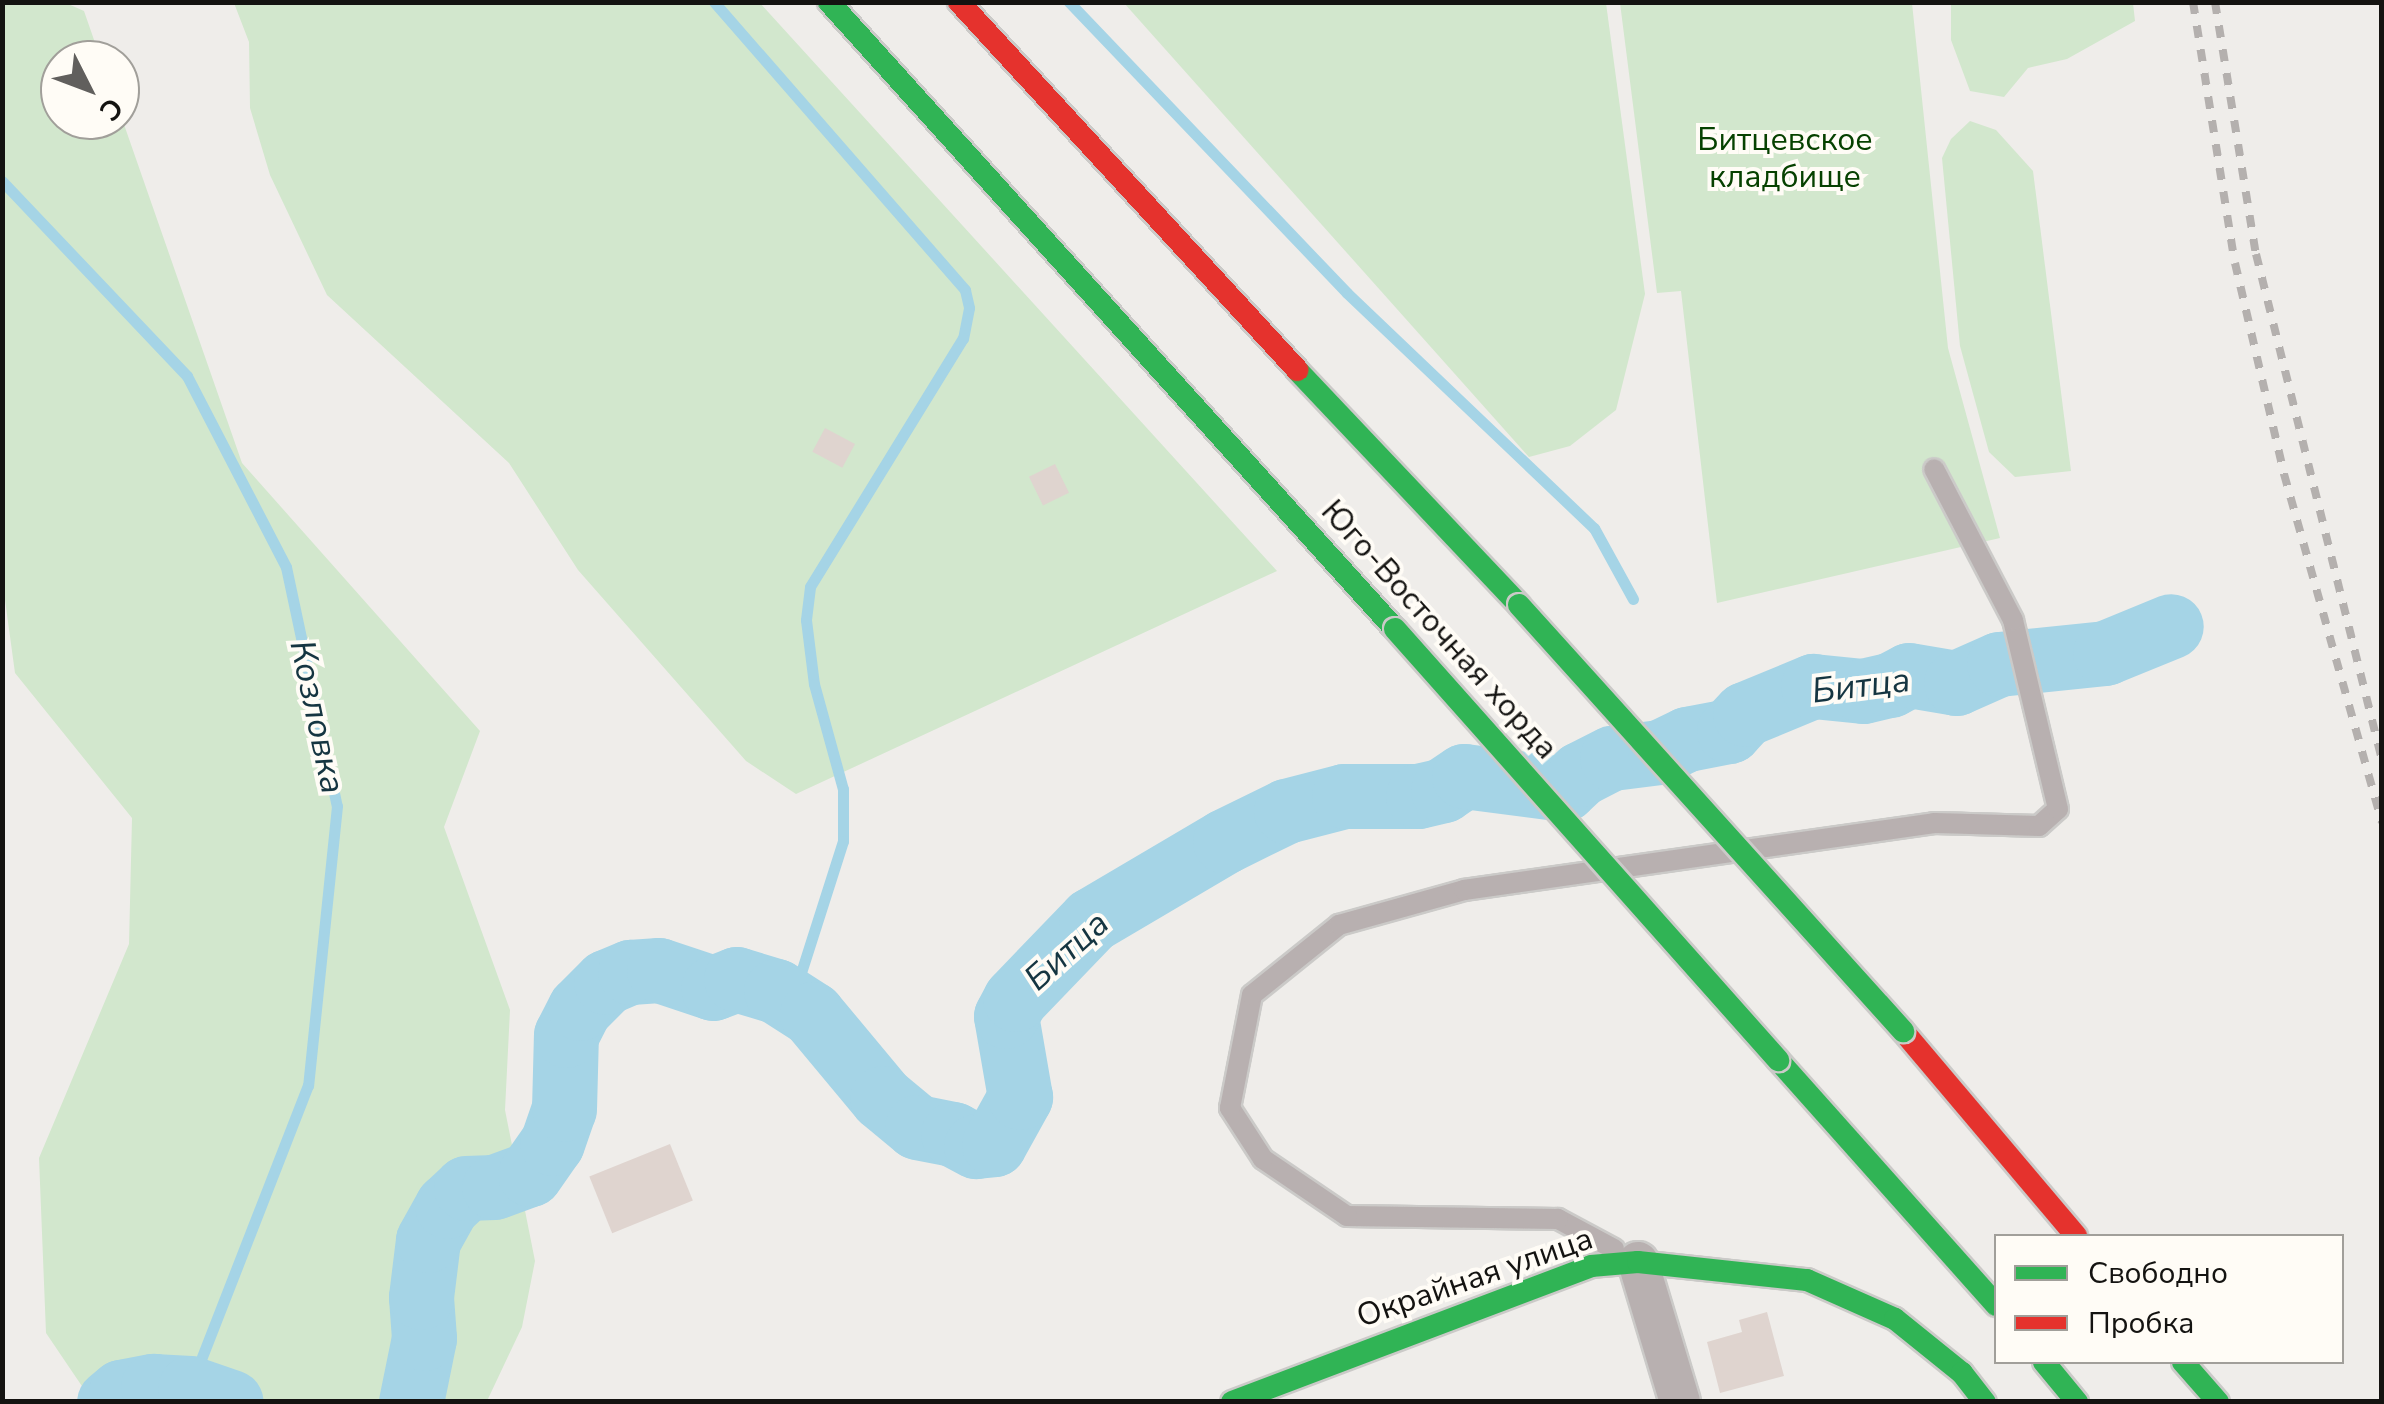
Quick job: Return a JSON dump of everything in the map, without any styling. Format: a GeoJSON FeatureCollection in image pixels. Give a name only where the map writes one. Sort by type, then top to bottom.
{"type":"FeatureCollection","features":[{"type":"Feature","properties":{"kind":"main road","name":"Юго-Восточная хорда"},"geometry":{"type":"LineString","coordinates":[[828,2],[1395,629],[1994,1303]]}},
{"type":"Feature","properties":{"kind":"main road"},"geometry":{"type":"LineString","coordinates":[[959,2],[1206,274],[1520,605],[1903,1031],[2074,1234]]}},
{"type":"Feature","properties":{"kind":"main road","name":"Окрайная улица"},"geometry":{"type":"LineString","coordinates":[[1232,1402],[1278,1392],[1591,1266],[1638,1262],[1807,1280],[1895,1319],[1962,1373],[1985,1402]]}},
{"type":"Feature","properties":{"kind":"main road"},"geometry":{"type":"LineString","coordinates":[[2046,1364],[2077,1402]]}},
{"type":"Feature","properties":{"kind":"main road"},"geometry":{"type":"LineString","coordinates":[[2185,1364],[2218,1402]]}},
{"type":"Feature","properties":{"kind":"street"},"geometry":{"type":"LineString","coordinates":[[1638,1262],[1680,1402]]}},
{"type":"Feature","properties":{"kind":"lane"},"geometry":{"type":"LineString","coordinates":[[1638,1262],[1558,1219],[1347,1216],[1263,1160],[1230,1108],[1252,995],[1339,925],[1464,890],[1934,823],[2039,826],[2058,809],[2013,620],[1934,469]]}},
{"type":"Feature","properties":{"kind":"green space"},"geometry":{"type":"Polygon","coordinates":[[[2,3],[66,3],[84,11],[94,40],[40,40],[40,140],[129,140],[242,463],[480,731],[444,827],[510,1010],[505,1110],[535,1261],[522,1327],[487,1401],[92,1401],[46,1333],[39,1158],[129,944],[132,818],[15,673],[2,578],[2,3]]]}},
{"type":"Feature","properties":{"kind":"green space"},"geometry":{"type":"Polygon","coordinates":[[[234,3],[760,3],[1277,571],[796,794],[746,761],[578,570],[509,463],[327,295],[270,175],[250,108],[249,42],[234,3]]]}},
{"type":"Feature","properties":{"kind":"green space"},"geometry":{"type":"Polygon","coordinates":[[[1124,3],[1606,3],[1645,294],[1616,410],[1570,446],[1529,457],[1124,3]]]}},
{"type":"Feature","properties":{"kind":"green space","name":"Битцевское кладбище"},"geometry":{"type":"Polygon","coordinates":[[[1620,3],[1912,3],[1948,348],[2000,538],[1717,603],[1681,291],[1657,293],[1620,3]]]}},
{"type":"Feature","properties":{"kind":"green space"},"geometry":{"type":"Polygon","coordinates":[[[1951,3],[2133,3],[2135,21],[2067,59],[2028,68],[2004,97],[1970,91],[1951,40],[1951,3]]]}},
{"type":"Feature","properties":{"kind":"green space"},"geometry":{"type":"Polygon","coordinates":[[[1970,121],[1996,130],[2033,171],[2071,471],[2015,477],[1989,452],[1960,346],[1942,158],[1951,139],[1970,121]]]}},
{"type":"Feature","properties":{"kind":"building"},"geometry":{"type":"Polygon","coordinates":[[[825,428],[855,444],[842,468],[812,452],[825,428]]]}},
{"type":"Feature","properties":{"kind":"building"},"geometry":{"type":"Polygon","coordinates":[[[1055,464],[1069,493],[1043,505],[1029,477],[1055,464]]]}},
{"type":"Feature","properties":{"kind":"building"},"geometry":{"type":"Polygon","coordinates":[[[670,1144],[693,1201],[612,1233],[589,1177],[670,1144]]]}},
{"type":"Feature","properties":{"kind":"building"},"geometry":{"type":"Polygon","coordinates":[[[1767,1312],[1784,1376],[1720,1393],[1707,1342],[1742,1332],[1739,1320],[1767,1312]]]}},
{"type":"Feature","properties":{"kind":"waterway"},"geometry":{"type":"LineString","coordinates":[[714,2],[965,290],[969,308],[963,338],[810,587],[806,620],[814,684],[843,789],[843,841],[792,1001]]}},
{"type":"Feature","properties":{"kind":"waterway"},"geometry":{"type":"LineString","coordinates":[[1069,2],[1347,293],[1594,528],[1633,599]]}},
{"type":"Feature","properties":{"kind":"waterway","name":"Козловка"},"geometry":{"type":"LineString","coordinates":[[2,181],[187,376],[286,567],[337,806],[308,1085],[190,1388]]}},
{"type":"Feature","properties":{"kind":"waterway","name":"Битца"},"geometry":{"type":"LineString","coordinates":[[411,1402],[424,1338],[421,1297],[428,1240],[447,1206],[466,1188],[494,1187],[530,1174],[552,1143],[564,1109],[566,1035],[580,1008],[606,982],[630,972],[659,970],[713,988],[736,979],[776,991],[812,1014],[882,1098],[917,1127],[953,1134],[976,1146],[994,1144],[1020,1097],[1006,1016],[1015,999],[1091,920],[1225,841],[1286,811],[1344,796],[1418,796],[1443,790],[1464,776],[1564,789],[1580,774],[1612,758],[1660,752],[1687,739],[1729,731],[1745,714],[1813,686],[1863,691],[1890,685],[1909,675],[1956,683],[1999,664],[2105,653],[2171,626]]}},
{"type":"Feature","properties":{"kind":"waterway","name":"Битца"},"geometry":{"type":"LineString","coordinates":[[109,1402],[121,1392],[153,1386],[190,1388],[231,1402]]}},
{"type":"Feature","properties":{"kind":"railway"},"geometry":{"type":"LineString","coordinates":[[2193,2],[2235,263],[2284,474],[2382,823]]}},
{"type":"Feature","properties":{"kind":"railway"},"geometry":{"type":"LineString","coordinates":[[2215,2],[2256,254],[2382,760]]}},
{"type":"Feature","properties":{"kind":"traffic: fast"},"geometry":{"type":"LineString","coordinates":[[829,2],[1395,629]]}},
{"type":"Feature","properties":{"kind":"traffic: fast"},"geometry":{"type":"LineString","coordinates":[[1297,370],[1519,605]]}},
{"type":"Feature","properties":{"kind":"traffic: fast"},"geometry":{"type":"LineString","coordinates":[[1519,605],[1903,1031]]}},
{"type":"Feature","properties":{"kind":"traffic: fast"},"geometry":{"type":"LineString","coordinates":[[1395,629],[1778,1060]]}},
{"type":"Feature","properties":{"kind":"traffic: fast"},"geometry":{"type":"LineString","coordinates":[[1778,1060],[1994,1303]]}},
{"type":"Feature","properties":{"kind":"traffic: fast"},"geometry":{"type":"LineString","coordinates":[[1232,1402],[1591,1266],[1638,1262],[1807,1280],[1895,1319],[1962,1373],[1985,1402]]}},
{"type":"Feature","properties":{"kind":"traffic: fast"},"geometry":{"type":"LineString","coordinates":[[2046,1364],[2077,1402]]}},
{"type":"Feature","properties":{"kind":"traffic: fast"},"geometry":{"type":"LineString","coordinates":[[2185,1364],[2218,1402]]}},
{"type":"Feature","properties":{"kind":"traffic: jam"},"geometry":{"type":"LineString","coordinates":[[959,2],[1297,370]]}},
{"type":"Feature","properties":{"kind":"traffic: jam"},"geometry":{"type":"LineString","coordinates":[[1903,1031],[2074,1234]]}}]}
